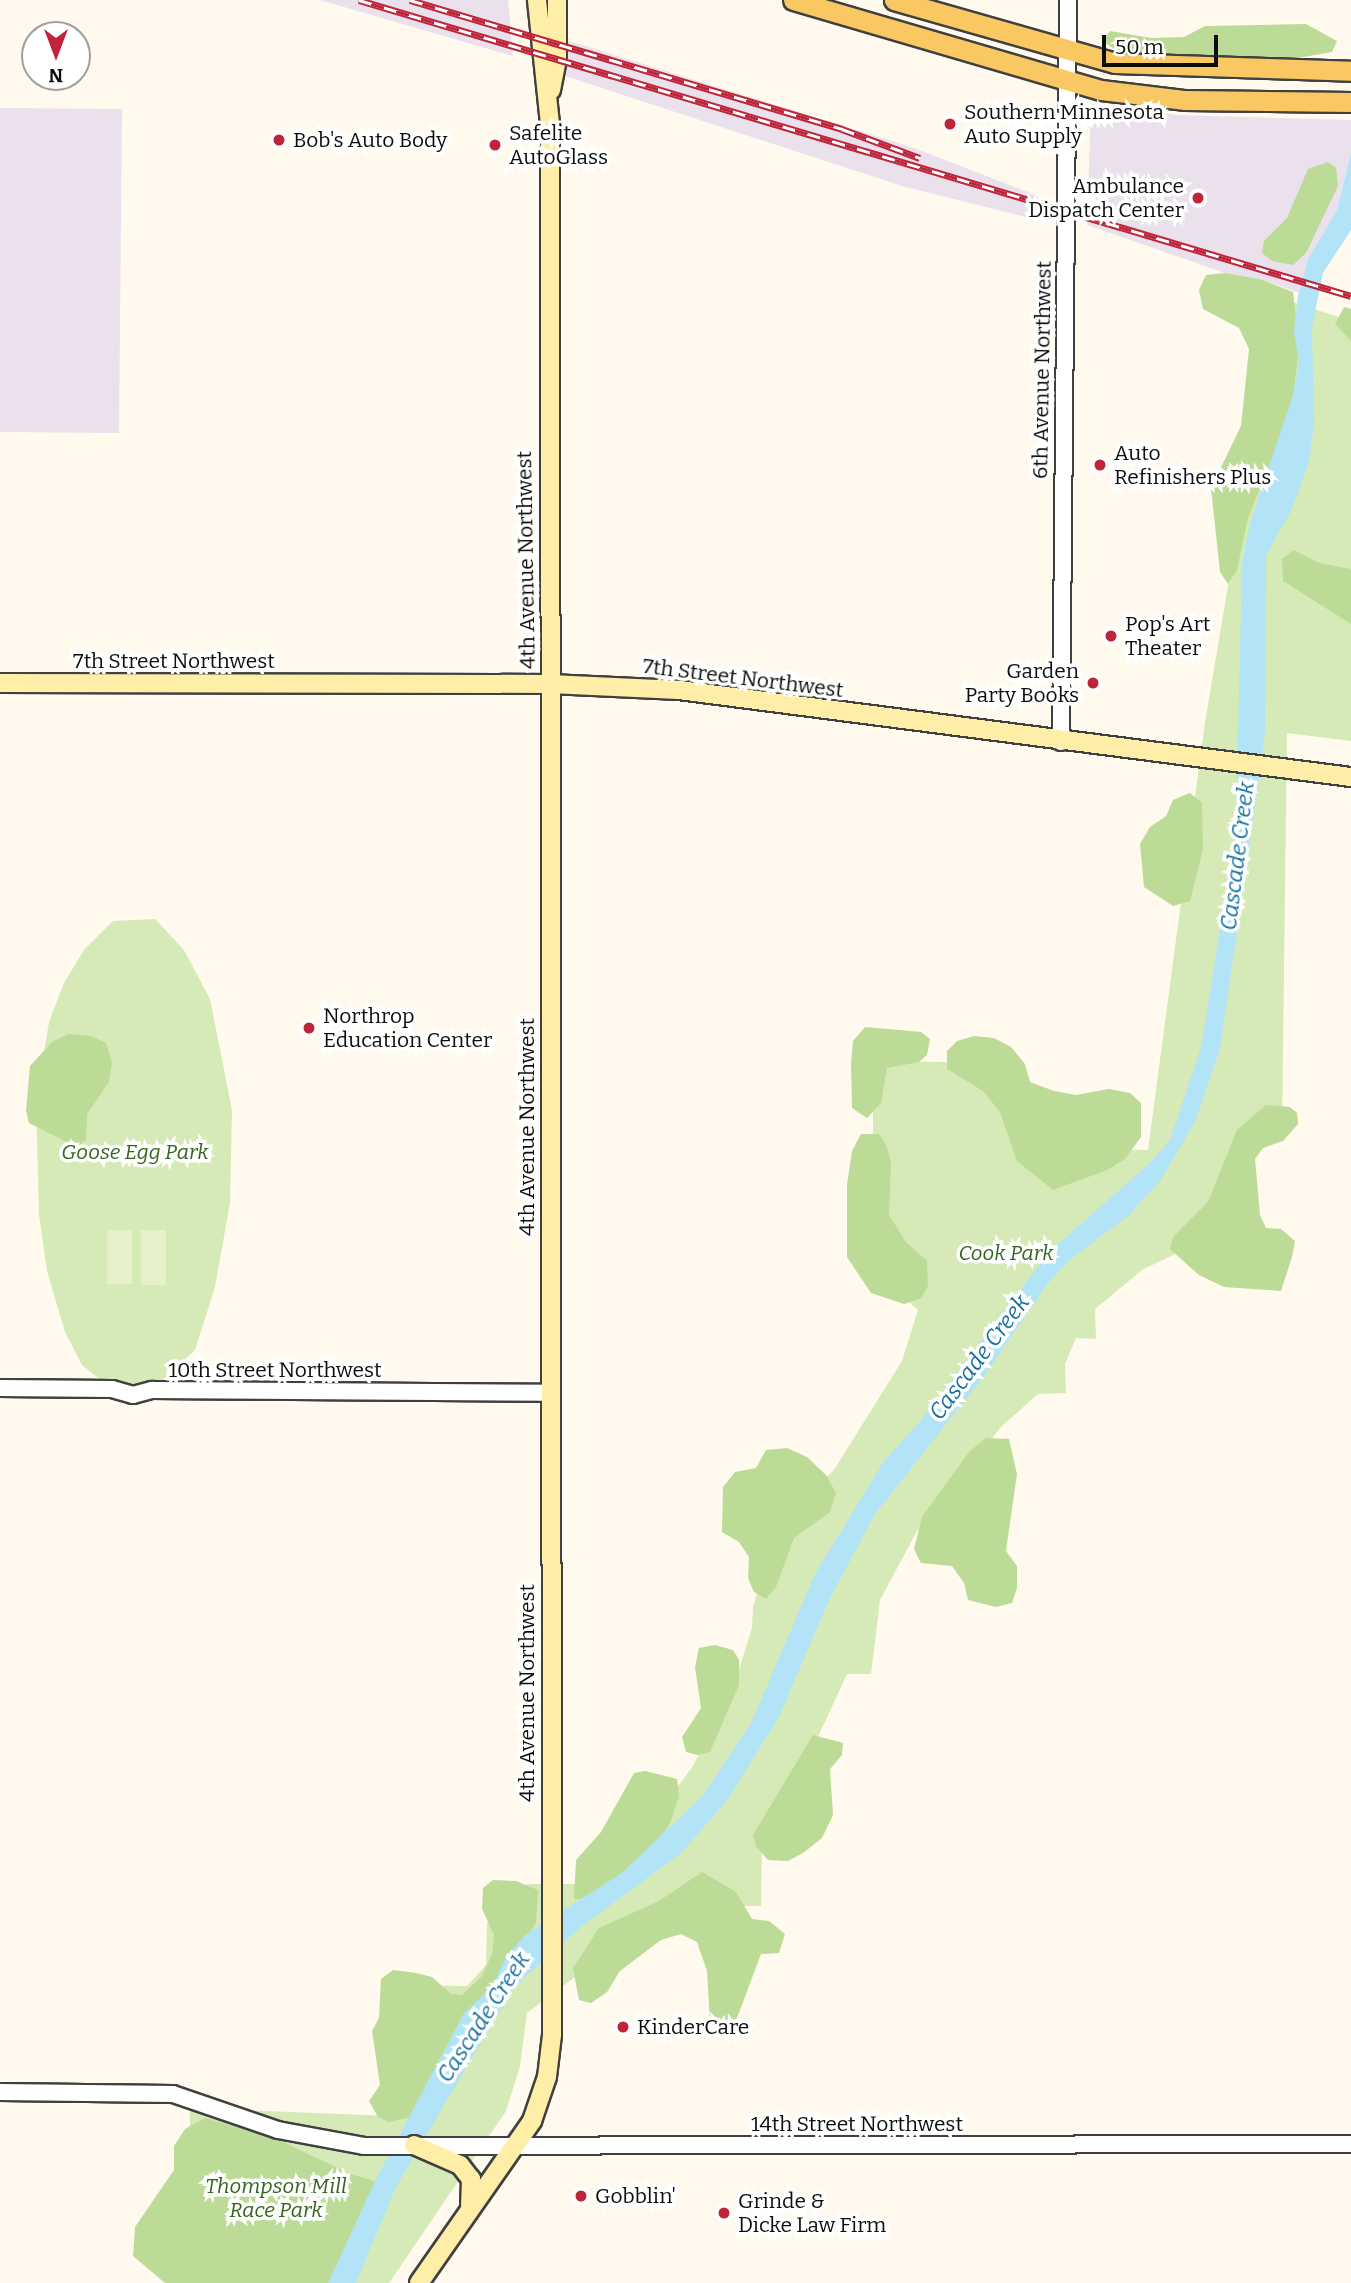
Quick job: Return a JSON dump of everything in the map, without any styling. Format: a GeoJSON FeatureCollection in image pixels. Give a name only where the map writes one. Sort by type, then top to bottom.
{"type":"FeatureCollection","features":[{"type":"Feature","properties":{"kind":"main road","name":"4th Avenue Northwest"},"geometry":{"type":"LineString","coordinates":[[419,2283],[515,2144],[542,2099],[550,2060],[549,100],[540,54],[537,0]]}},
{"type":"Feature","properties":{"kind":"main road","name":"4th Avenue Northwest"},"geometry":{"type":"LineString","coordinates":[[549,100],[557,60],[557,0]]}},
{"type":"Feature","properties":{"kind":"main road"},"geometry":{"type":"LineString","coordinates":[[793,0],[1067,82],[1166,98],[1351,102]]}},
{"type":"Feature","properties":{"kind":"main road"},"geometry":{"type":"LineString","coordinates":[[894,0],[1068,52],[1147,67],[1351,71]]}},
{"type":"Feature","properties":{"kind":"main road","name":"7th Street Northwest"},"geometry":{"type":"LineString","coordinates":[[0,683],[550,684],[679,690],[1061,742],[1351,777]]}},
{"type":"Feature","properties":{"kind":"main road"},"geometry":{"type":"LineString","coordinates":[[414,2145],[445,2156],[468,2174],[472,2187],[469,2210]]}},
{"type":"Feature","properties":{"kind":"street","name":"6th Avenue Northwest"},"geometry":{"type":"LineString","coordinates":[[1061,742],[1068,0]]}},
{"type":"Feature","properties":{"kind":"street","name":"10th Street Northwest"},"geometry":{"type":"LineString","coordinates":[[0,1388],[112,1389],[134,1395],[152,1390],[551,1393]]}},
{"type":"Feature","properties":{"kind":"street","name":"14th Street Northwest"},"geometry":{"type":"LineString","coordinates":[[0,2092],[173,2094],[278,2130],[364,2146],[1351,2144]]}},
{"type":"Feature","properties":{"kind":"shaded area"},"geometry":{"type":"Polygon","coordinates":[[[320,0],[508,0],[513,56],[320,0]]]}},
{"type":"Feature","properties":{"kind":"shaded area"},"geometry":{"type":"Polygon","coordinates":[[[566,40],[914,148],[1038,196],[1038,220],[902,186],[565,76],[566,40]]]}},
{"type":"Feature","properties":{"kind":"shaded area"},"geometry":{"type":"Polygon","coordinates":[[[1091,104],[1179,115],[1351,120],[1351,152],[1337,210],[1308,259],[1299,293],[1260,279],[1225,273],[1087,225],[1091,104]]]}},
{"type":"Feature","properties":{"kind":"shaded area"},"geometry":{"type":"Polygon","coordinates":[[[0,108],[122,109],[119,433],[0,432],[0,108]]]}},
{"type":"Feature","properties":{"kind":"green space"},"geometry":{"type":"Polygon","coordinates":[[[1306,24],[1337,41],[1332,52],[1292,59],[1180,60],[1117,51],[1103,41],[1110,31],[1151,38],[1184,37],[1205,26],[1306,24]]]}},
{"type":"Feature","properties":{"kind":"green space"},"geometry":{"type":"Polygon","coordinates":[[[1328,162],[1336,168],[1338,186],[1306,253],[1293,265],[1272,261],[1262,253],[1264,241],[1287,218],[1308,169],[1328,162]]]}},
{"type":"Feature","properties":{"kind":"green space"},"geometry":{"type":"Polygon","coordinates":[[[1225,273],[1260,279],[1293,292],[1299,345],[1292,410],[1248,518],[1237,570],[1228,584],[1220,572],[1211,488],[1241,426],[1249,349],[1239,328],[1203,309],[1199,290],[1206,275],[1225,273]]]}},
{"type":"Feature","properties":{"kind":"green space","name":"Cook Park"},"geometry":{"type":"Polygon","coordinates":[[[1277,297],[1351,321],[1351,741],[1287,733],[1282,1133],[1243,1134],[1202,1241],[1142,1270],[1095,1309],[1096,1339],[1076,1338],[1065,1364],[1066,1393],[1038,1394],[1002,1426],[917,1531],[880,1600],[871,1674],[847,1674],[812,1750],[762,1838],[761,1906],[691,1906],[619,1944],[527,2013],[520,2066],[506,2111],[389,2283],[189,2283],[190,2108],[391,2116],[391,1985],[467,1986],[486,1965],[487,1923],[526,1922],[527,1884],[591,1884],[638,1840],[693,1766],[736,1679],[752,1628],[753,1606],[783,1519],[834,1470],[902,1361],[918,1310],[873,1271],[873,1061],[1012,1063],[1013,1148],[1148,1150],[1205,722],[1277,297]]]}},
{"type":"Feature","properties":{"kind":"green space"},"geometry":{"type":"Polygon","coordinates":[[[1344,307],[1351,309],[1351,341],[1335,324],[1344,307]]]}},
{"type":"Feature","properties":{"kind":"green space"},"geometry":{"type":"Polygon","coordinates":[[[1294,550],[1319,563],[1351,569],[1351,624],[1283,581],[1282,559],[1294,550]]]}},
{"type":"Feature","properties":{"kind":"green space"},"geometry":{"type":"Polygon","coordinates":[[[1190,793],[1202,803],[1203,849],[1190,901],[1173,906],[1144,887],[1140,844],[1150,827],[1166,816],[1173,800],[1190,793]]]}},
{"type":"Feature","properties":{"kind":"green space","name":"Goose Egg Park"},"geometry":{"type":"Polygon","coordinates":[[[155,919],[184,950],[210,999],[232,1110],[230,1203],[215,1287],[195,1350],[152,1390],[112,1389],[82,1365],[65,1332],[47,1271],[39,1215],[36,1102],[49,1022],[64,983],[84,950],[113,921],[155,919]]]}},
{"type":"Feature","properties":{"kind":"green space"},"geometry":{"type":"Polygon","coordinates":[[[865,1027],[921,1032],[930,1039],[927,1055],[919,1062],[887,1068],[881,1103],[867,1118],[852,1108],[851,1064],[853,1041],[865,1027]]]}},
{"type":"Feature","properties":{"kind":"green space"},"geometry":{"type":"Polygon","coordinates":[[[68,1034],[91,1036],[106,1043],[112,1062],[109,1082],[87,1114],[86,1140],[77,1147],[29,1123],[26,1111],[30,1066],[52,1042],[68,1034]]]}},
{"type":"Feature","properties":{"kind":"green space"},"geometry":{"type":"Polygon","coordinates":[[[974,1036],[994,1038],[1011,1047],[1025,1064],[1030,1082],[1054,1091],[1076,1095],[1109,1089],[1130,1093],[1141,1103],[1141,1137],[1125,1159],[1107,1170],[1053,1190],[1017,1161],[1000,1112],[983,1091],[947,1069],[947,1051],[957,1041],[974,1036]]]}},
{"type":"Feature","properties":{"kind":"green space"},"geometry":{"type":"Polygon","coordinates":[[[1266,1105],[1290,1107],[1297,1113],[1298,1124],[1283,1141],[1263,1148],[1255,1159],[1260,1215],[1266,1228],[1281,1229],[1295,1241],[1292,1257],[1281,1291],[1224,1287],[1199,1275],[1170,1249],[1173,1237],[1208,1202],[1237,1130],[1266,1105]]]}},
{"type":"Feature","properties":{"kind":"green space"},"geometry":{"type":"Polygon","coordinates":[[[861,1134],[879,1134],[886,1145],[891,1161],[889,1215],[906,1242],[927,1261],[928,1286],[921,1298],[904,1304],[871,1293],[847,1257],[847,1185],[852,1151],[861,1134]]]}},
{"type":"Feature","properties":{"kind":"green space"},"geometry":{"type":"Polygon","coordinates":[[[107,1230],[132,1230],[132,1284],[107,1284],[107,1230]]]}},
{"type":"Feature","properties":{"kind":"green space"},"geometry":{"type":"Polygon","coordinates":[[[141,1230],[166,1230],[166,1285],[141,1285],[141,1230]]]}},
{"type":"Feature","properties":{"kind":"green space"},"geometry":{"type":"Polygon","coordinates":[[[986,1438],[1009,1439],[1017,1474],[1006,1551],[1017,1566],[1017,1588],[1012,1603],[996,1607],[968,1600],[964,1583],[952,1566],[921,1563],[914,1549],[922,1517],[969,1452],[986,1438]]]}},
{"type":"Feature","properties":{"kind":"green space"},"geometry":{"type":"Polygon","coordinates":[[[787,1448],[807,1457],[826,1475],[836,1493],[830,1512],[794,1538],[776,1587],[766,1599],[754,1592],[748,1578],[749,1557],[739,1542],[722,1532],[723,1487],[735,1472],[756,1468],[766,1450],[787,1448]]]}},
{"type":"Feature","properties":{"kind":"green space"},"geometry":{"type":"Polygon","coordinates":[[[715,1645],[733,1650],[739,1660],[739,1685],[710,1752],[697,1755],[686,1752],[682,1737],[701,1708],[695,1667],[699,1648],[715,1645]]]}},
{"type":"Feature","properties":{"kind":"green space"},"geometry":{"type":"Polygon","coordinates":[[[813,1735],[843,1743],[842,1755],[830,1769],[833,1815],[822,1838],[803,1853],[788,1861],[768,1860],[756,1846],[753,1835],[813,1735]]]}},
{"type":"Feature","properties":{"kind":"green space"},"geometry":{"type":"Polygon","coordinates":[[[645,1771],[677,1779],[679,1796],[670,1823],[648,1858],[593,1900],[574,1899],[576,1860],[601,1832],[634,1773],[645,1771]]]}},
{"type":"Feature","properties":{"kind":"green space"},"geometry":{"type":"Polygon","coordinates":[[[702,1872],[736,1892],[752,1919],[769,1921],[785,1934],[779,1953],[761,1954],[737,2018],[726,2029],[710,2022],[707,1971],[697,1942],[681,1934],[661,1940],[620,1971],[607,1992],[591,2003],[579,2000],[573,1968],[599,1928],[659,1901],[702,1872]]]}},
{"type":"Feature","properties":{"kind":"green space"},"geometry":{"type":"Polygon","coordinates":[[[493,1880],[516,1881],[538,1890],[536,1923],[416,2116],[389,2122],[378,2117],[369,2101],[380,2085],[372,2031],[379,2018],[381,1979],[393,1970],[416,1973],[432,1977],[451,1994],[462,1995],[482,1976],[492,1954],[494,1935],[482,1909],[483,1888],[493,1880]]]}},
{"type":"Feature","properties":{"kind":"green space","name":"Thompson Mill Race Park"},"geometry":{"type":"Polygon","coordinates":[[[205,2118],[277,2139],[348,2173],[380,2183],[334,2283],[165,2283],[133,2256],[135,2227],[174,2170],[174,2146],[185,2129],[205,2118]]]}},
{"type":"Feature","properties":{"kind":"water","name":"Cascade Creek"},"geometry":{"type":"Polygon","coordinates":[[[1351,152],[1351,230],[1323,273],[1312,327],[1314,424],[1309,462],[1291,511],[1266,555],[1265,730],[1220,1049],[1195,1122],[1160,1181],[1127,1217],[1069,1260],[1049,1282],[984,1376],[875,1514],[829,1600],[779,1717],[728,1799],[681,1853],[581,1927],[513,1988],[396,2187],[356,2283],[328,2283],[375,2181],[464,2013],[492,1987],[506,1957],[525,1935],[623,1872],[703,1795],[751,1723],[815,1574],[884,1461],[920,1421],[1050,1251],[1149,1164],[1170,1140],[1201,1047],[1236,820],[1242,562],[1250,524],[1293,395],[1299,361],[1294,332],[1298,296],[1308,259],[1337,210],[1351,152]]]}},
{"type":"Feature","properties":{"kind":"railway"},"geometry":{"type":"LineString","coordinates":[[359,0],[1351,296]]}},
{"type":"Feature","properties":{"kind":"railway"},"geometry":{"type":"LineString","coordinates":[[410,0],[842,129],[920,158]]}},
{"type":"Feature","properties":{"kind":"place","name":"Southern Minnesota Auto Supply"},"geometry":{"type":"Point","coordinates":[950,124]}},
{"type":"Feature","properties":{"kind":"place","name":"Bob's Auto Body"},"geometry":{"type":"Point","coordinates":[279,140]}},
{"type":"Feature","properties":{"kind":"place","name":"Safelite AutoGlass"},"geometry":{"type":"Point","coordinates":[495,145]}},
{"type":"Feature","properties":{"kind":"place","name":"Ambulance Dispatch Center"},"geometry":{"type":"Point","coordinates":[1198,198]}},
{"type":"Feature","properties":{"kind":"place","name":"Auto Refinishers Plus"},"geometry":{"type":"Point","coordinates":[1100,465]}},
{"type":"Feature","properties":{"kind":"place","name":"Pop's Art Theater"},"geometry":{"type":"Point","coordinates":[1111,636]}},
{"type":"Feature","properties":{"kind":"place","name":"Garden Party Books"},"geometry":{"type":"Point","coordinates":[1093,683]}},
{"type":"Feature","properties":{"kind":"place","name":"Northrop Education Center"},"geometry":{"type":"Point","coordinates":[309,1028]}},
{"type":"Feature","properties":{"kind":"place","name":"KinderCare"},"geometry":{"type":"Point","coordinates":[623,2027]}},
{"type":"Feature","properties":{"kind":"place","name":"Gobblin'"},"geometry":{"type":"Point","coordinates":[581,2196]}},
{"type":"Feature","properties":{"kind":"place","name":"Grinde & Dicke Law Firm"},"geometry":{"type":"Point","coordinates":[724,2213]}}]}
